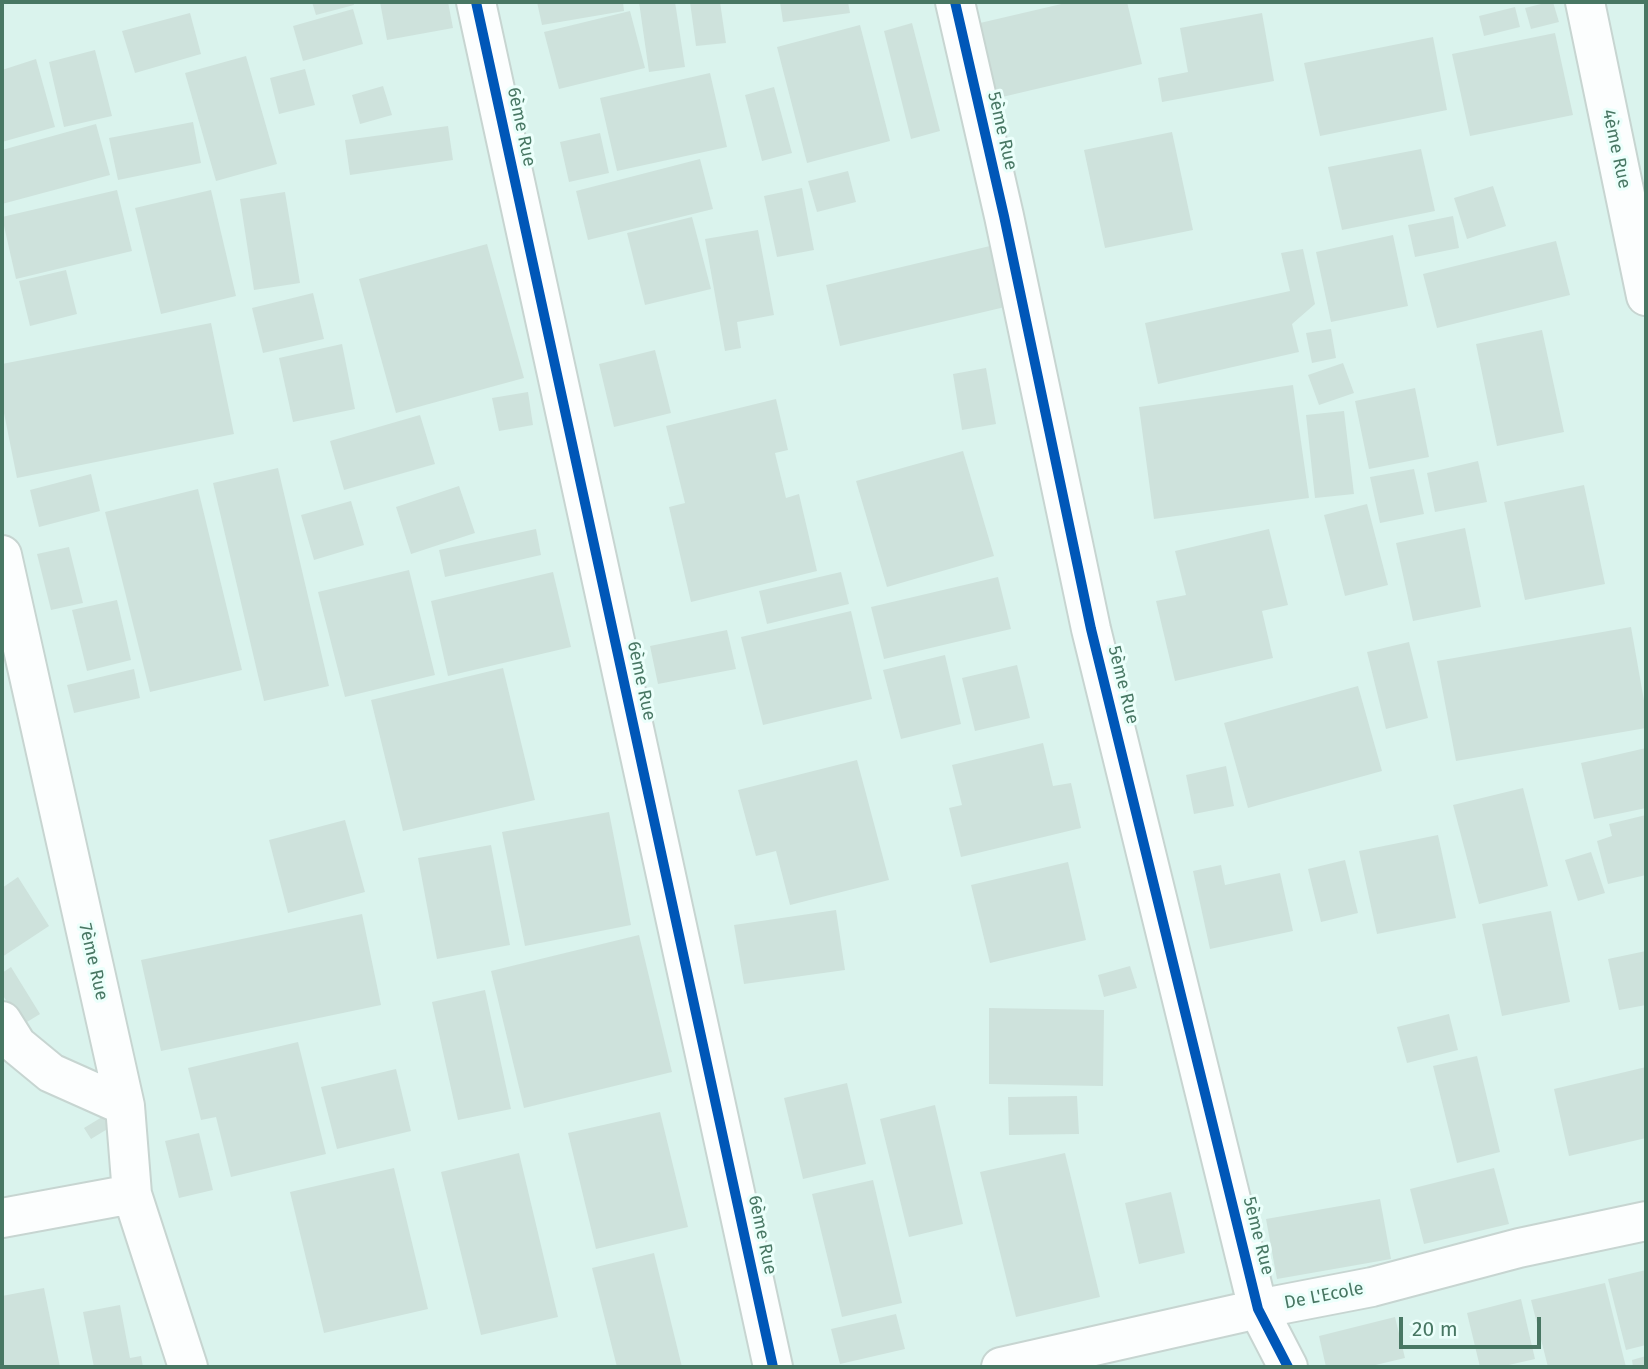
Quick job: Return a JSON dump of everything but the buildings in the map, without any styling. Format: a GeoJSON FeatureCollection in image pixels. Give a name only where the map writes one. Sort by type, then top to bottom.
{"type":"FeatureCollection","features":[{"type":"Feature","properties":{"kind":"street","name":"6ème Rue"},"geometry":{"type":"LineString","coordinates":[[475,2],[773,1367]]}},
{"type":"Feature","properties":{"kind":"street","name":"5ème Rue"},"geometry":{"type":"LineString","coordinates":[[954,2],[1004,216],[1091,629],[1258,1309],[1288,1367]]}},
{"type":"Feature","properties":{"kind":"street","name":"4ème Rue"},"geometry":{"type":"LineString","coordinates":[[1585,2],[1646,296]]}},
{"type":"Feature","properties":{"kind":"street","name":"7ème Rue"},"geometry":{"type":"LineString","coordinates":[[2,555],[125,1105],[132,1194],[187,1367]]}},
{"type":"Feature","properties":{"kind":"street"},"geometry":{"type":"LineString","coordinates":[[2,1021],[17,1045],[51,1073],[125,1105]]}},
{"type":"Feature","properties":{"kind":"street"},"geometry":{"type":"LineString","coordinates":[[2,1218],[132,1194]]}},
{"type":"Feature","properties":{"kind":"street","name":"De L'Ecole"},"geometry":{"type":"LineString","coordinates":[[1001,1367],[1258,1309],[1372,1287],[1519,1248],[1646,1221]]}},
{"type":"Feature","properties":{"kind":"shaded area"},"geometry":{"type":"Polygon","coordinates":[[[2,2],[1646,2],[1646,1367],[2,1367],[2,2]]]}},
{"type":"Feature","properties":{"kind":"cycle path"},"geometry":{"type":"LineString","coordinates":[[476,2],[773,1367]]}},
{"type":"Feature","properties":{"kind":"cycle path"},"geometry":{"type":"LineString","coordinates":[[955,2],[1004,216],[1091,629],[1258,1309],[1288,1367]]}}]}
